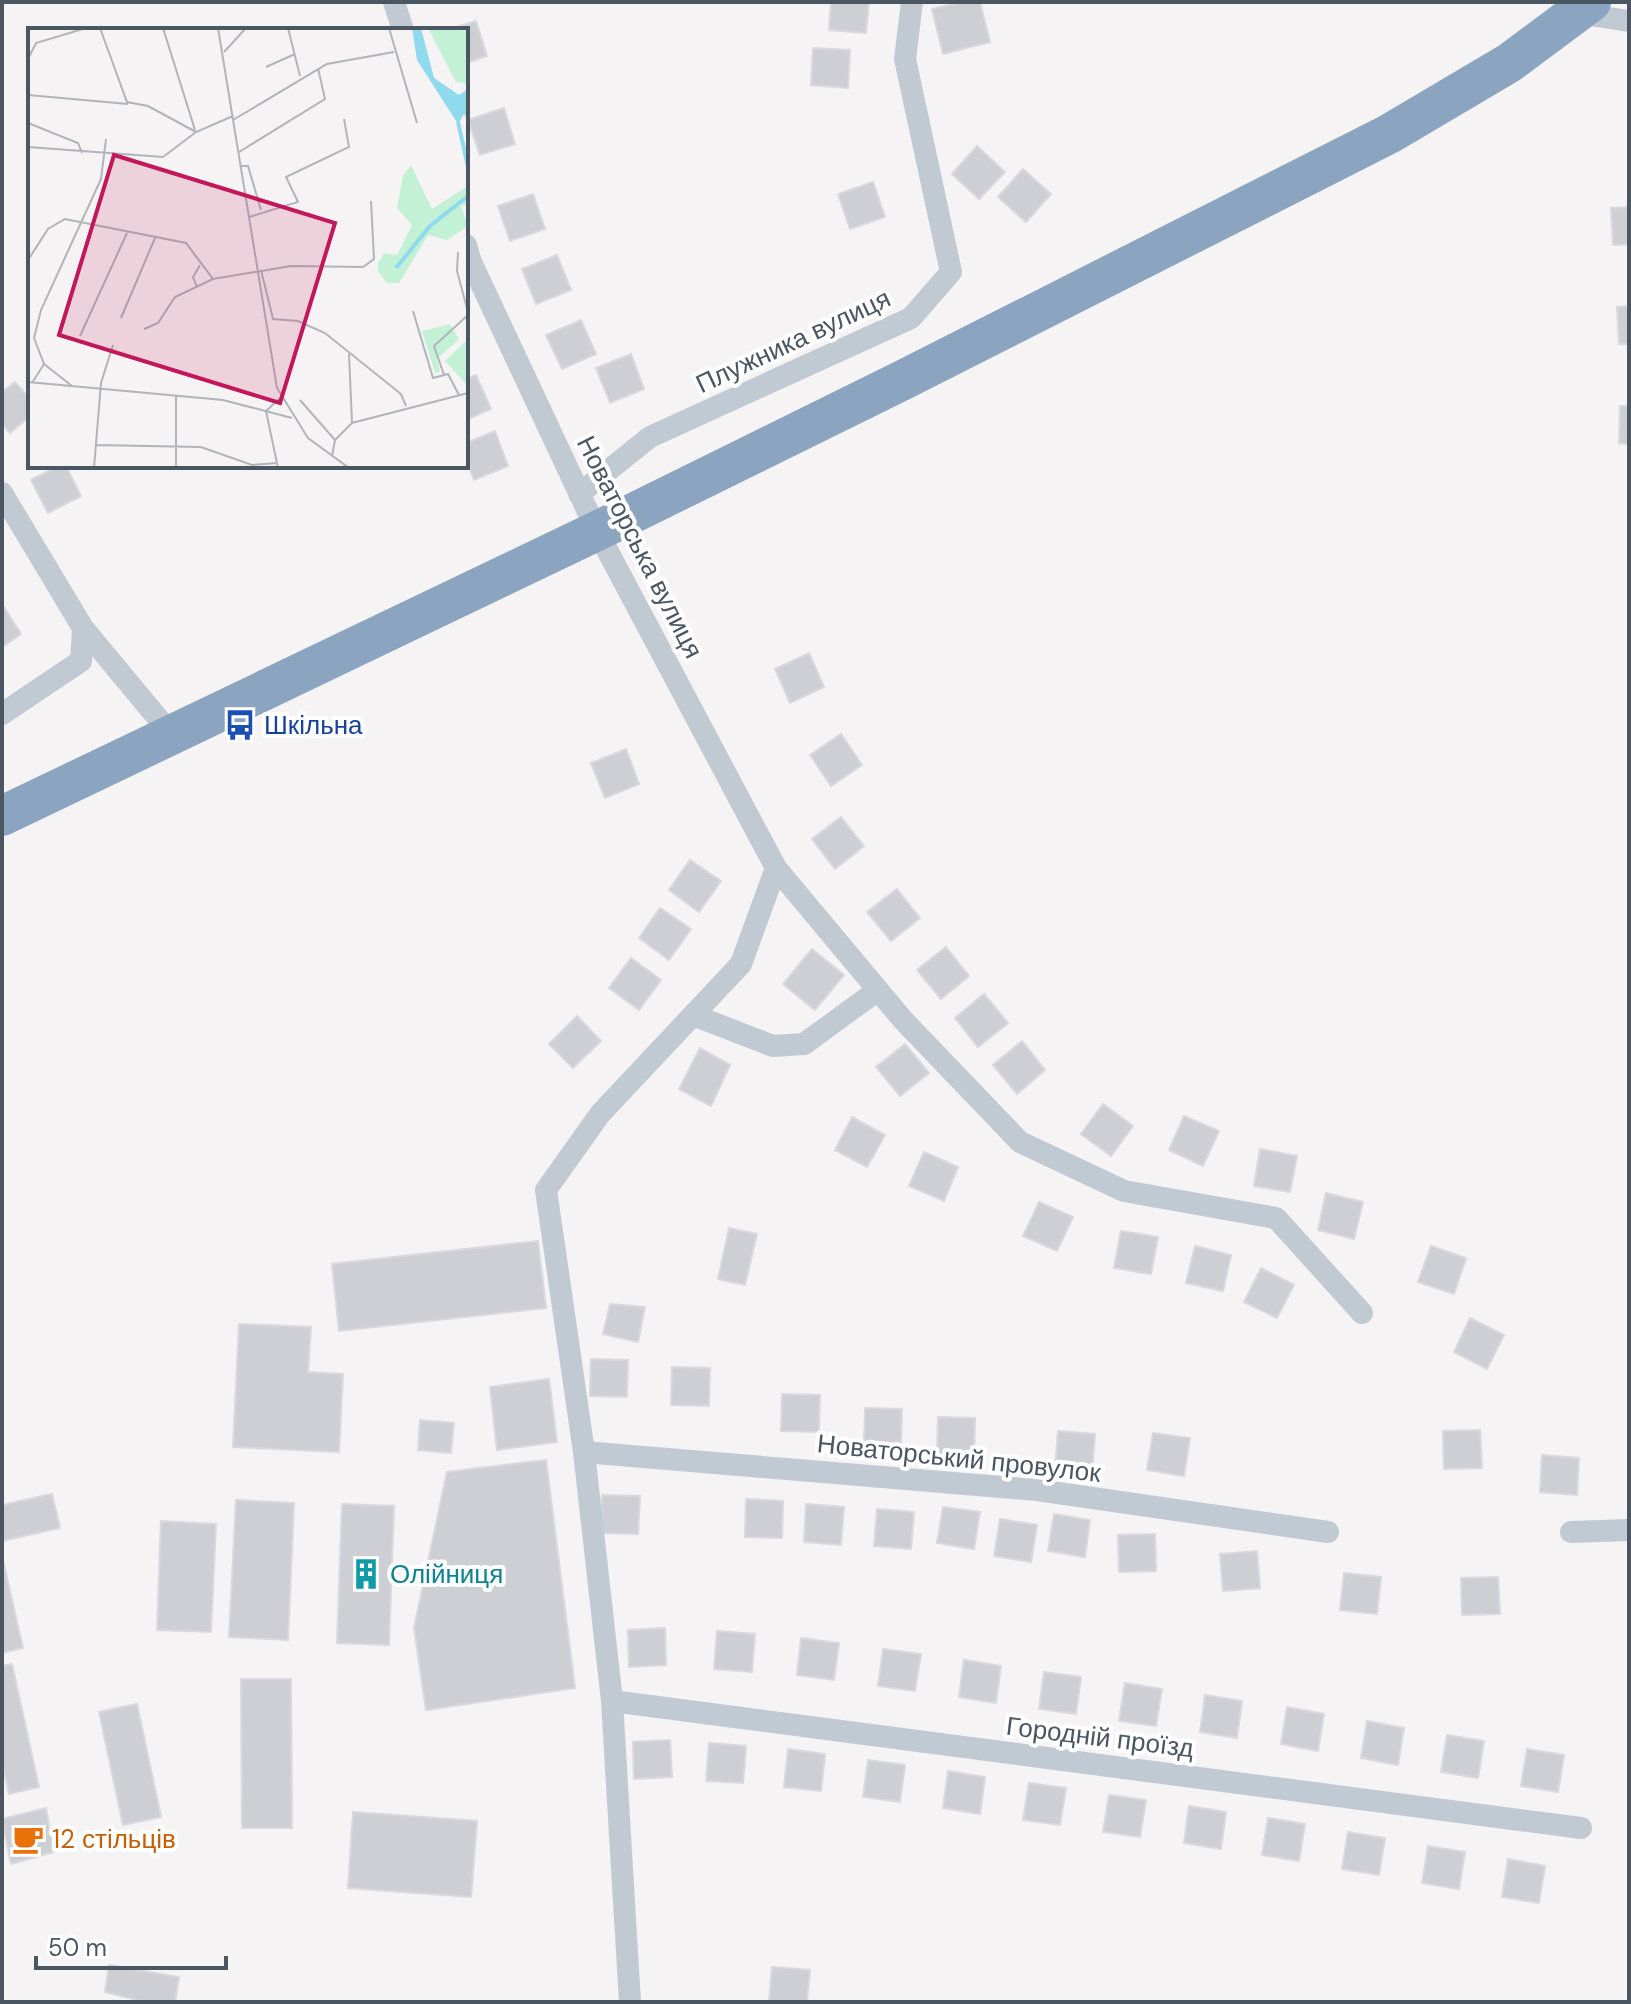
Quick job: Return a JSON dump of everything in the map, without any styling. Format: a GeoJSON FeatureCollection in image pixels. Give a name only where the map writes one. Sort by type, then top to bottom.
{"type":"FeatureCollection","features":[{"type":"Feature","properties":{"kind":"highway"},"geometry":{"type":"LineString","coordinates":[[2,816],[597,531],[1389,134],[1509,63],[1584,8]]}},
{"type":"Feature","properties":{"kind":"street"},"geometry":{"type":"LineString","coordinates":[[394,2],[402,28]]}},
{"type":"Feature","properties":{"kind":"street","name":"Плужника вулиця"},"geometry":{"type":"LineString","coordinates":[[579,494],[650,437],[911,318],[951,272],[905,59],[912,2]]}},
{"type":"Feature","properties":{"kind":"street"},"geometry":{"type":"LineString","coordinates":[[1584,8],[1629,21]]}},
{"type":"Feature","properties":{"kind":"street","name":"Новаторська вулиця"},"geometry":{"type":"LineString","coordinates":[[468,252],[597,531],[776,868],[903,1020],[1020,1142],[1124,1191],[1276,1218],[1362,1313]]}},
{"type":"Feature","properties":{"kind":"street"},"geometry":{"type":"LineString","coordinates":[[2,493],[83,628],[171,734]]}},
{"type":"Feature","properties":{"kind":"street"},"geometry":{"type":"LineString","coordinates":[[2,714],[81,661],[83,628]]}},
{"type":"Feature","properties":{"kind":"street"},"geometry":{"type":"LineString","coordinates":[[630,2002],[612,1701],[584,1452],[546,1190],[600,1114],[741,964],[776,868]]}},
{"type":"Feature","properties":{"kind":"street"},"geometry":{"type":"LineString","coordinates":[[693,1015],[773,1046],[804,1044],[878,990]]}},
{"type":"Feature","properties":{"kind":"street","name":"Новаторський провулок"},"geometry":{"type":"LineString","coordinates":[[584,1452],[1037,1490],[1328,1532]]}},
{"type":"Feature","properties":{"kind":"street"},"geometry":{"type":"LineString","coordinates":[[1571,1532],[1629,1530]]}},
{"type":"Feature","properties":{"kind":"street","name":"Городній проїзд"},"geometry":{"type":"LineString","coordinates":[[612,1701],[1581,1828]]}},
{"type":"Feature","properties":{"kind":"building"},"geometry":{"type":"Polygon","coordinates":[[[831,2],[869,2],[866,33],[829,30],[831,2]]]}},
{"type":"Feature","properties":{"kind":"building"},"geometry":{"type":"Polygon","coordinates":[[[962,2],[980,2],[990,42],[943,54],[932,9],[962,2]]]}},
{"type":"Feature","properties":{"kind":"building"},"geometry":{"type":"Polygon","coordinates":[[[476,21],[487,56],[468,62],[468,28],[453,28],[476,21]]]}},
{"type":"Feature","properties":{"kind":"building"},"geometry":{"type":"Polygon","coordinates":[[[813,48],[850,50],[848,88],[811,85],[813,48]]]}},
{"type":"Feature","properties":{"kind":"building"},"geometry":{"type":"Polygon","coordinates":[[[504,108],[515,144],[480,155],[468,120],[504,108]]]}},
{"type":"Feature","properties":{"kind":"building"},"geometry":{"type":"Polygon","coordinates":[[[977,146],[1005,172],[979,199],[952,174],[977,146]]]}},
{"type":"Feature","properties":{"kind":"building"},"geometry":{"type":"Polygon","coordinates":[[[1023,169],[1051,194],[1026,222],[998,197],[1023,169]]]}},
{"type":"Feature","properties":{"kind":"building"},"geometry":{"type":"Polygon","coordinates":[[[873,182],[885,217],[850,229],[838,194],[873,182]]]}},
{"type":"Feature","properties":{"kind":"building"},"geometry":{"type":"Polygon","coordinates":[[[533,194],[545,229],[510,241],[498,206],[533,194]]]}},
{"type":"Feature","properties":{"kind":"building"},"geometry":{"type":"Polygon","coordinates":[[[1629,207],[1629,244],[1613,245],[1611,208],[1629,207]]]}},
{"type":"Feature","properties":{"kind":"building"},"geometry":{"type":"Polygon","coordinates":[[[557,255],[571,290],[536,304],[522,269],[557,255]]]}},
{"type":"Feature","properties":{"kind":"building"},"geometry":{"type":"Polygon","coordinates":[[[1629,306],[1629,344],[1619,344],[1617,307],[1629,306]]]}},
{"type":"Feature","properties":{"kind":"building"},"geometry":{"type":"Polygon","coordinates":[[[581,320],[596,354],[562,369],[546,335],[581,320]]]}},
{"type":"Feature","properties":{"kind":"building"},"geometry":{"type":"Polygon","coordinates":[[[631,354],[644,389],[610,403],[596,368],[631,354]]]}},
{"type":"Feature","properties":{"kind":"building"},"geometry":{"type":"Polygon","coordinates":[[[476,375],[491,409],[468,419],[468,378],[476,375]]]}},
{"type":"Feature","properties":{"kind":"building"},"geometry":{"type":"Polygon","coordinates":[[[15,382],[28,397],[28,418],[10,433],[2,424],[2,393],[15,382]]]}},
{"type":"Feature","properties":{"kind":"building"},"geometry":{"type":"Polygon","coordinates":[[[1620,406],[1629,406],[1629,444],[1619,443],[1620,406]]]}},
{"type":"Feature","properties":{"kind":"building"},"geometry":{"type":"Polygon","coordinates":[[[495,431],[508,466],[474,480],[468,464],[468,442],[495,431]]]}},
{"type":"Feature","properties":{"kind":"building"},"geometry":{"type":"Polygon","coordinates":[[[54,468],[67,468],[81,496],[48,513],[31,480],[54,468]]]}},
{"type":"Feature","properties":{"kind":"building"},"geometry":{"type":"Polygon","coordinates":[[[2,604],[21,634],[2,647],[2,604]]]}},
{"type":"Feature","properties":{"kind":"building"},"geometry":{"type":"Polygon","coordinates":[[[809,653],[824,687],[790,703],[775,669],[809,653]]]}},
{"type":"Feature","properties":{"kind":"building"},"geometry":{"type":"Polygon","coordinates":[[[841,734],[862,765],[831,786],[810,755],[841,734]]]}},
{"type":"Feature","properties":{"kind":"building"},"geometry":{"type":"Polygon","coordinates":[[[626,749],[639,784],[605,798],[591,763],[626,749]]]}},
{"type":"Feature","properties":{"kind":"building"},"geometry":{"type":"Polygon","coordinates":[[[841,817],[864,846],[835,869],[812,839],[841,817]]]}},
{"type":"Feature","properties":{"kind":"building"},"geometry":{"type":"Polygon","coordinates":[[[690,860],[721,881],[699,912],[669,890],[690,860]]]}},
{"type":"Feature","properties":{"kind":"building"},"geometry":{"type":"Polygon","coordinates":[[[897,889],[920,918],[891,941],[867,912],[897,889]]]}},
{"type":"Feature","properties":{"kind":"building"},"geometry":{"type":"Polygon","coordinates":[[[660,908],[691,929],[669,960],[639,938],[660,908]]]}},
{"type":"Feature","properties":{"kind":"building"},"geometry":{"type":"Polygon","coordinates":[[[946,947],[969,976],[941,999],[917,970],[946,947]]]}},
{"type":"Feature","properties":{"kind":"building"},"geometry":{"type":"Polygon","coordinates":[[[812,949],[844,975],[815,1010],[783,984],[812,949]]]}},
{"type":"Feature","properties":{"kind":"building"},"geometry":{"type":"Polygon","coordinates":[[[631,958],[661,980],[639,1010],[609,988],[631,958]]]}},
{"type":"Feature","properties":{"kind":"building"},"geometry":{"type":"Polygon","coordinates":[[[984,994],[1008,1023],[978,1047],[955,1018],[984,994]]]}},
{"type":"Feature","properties":{"kind":"building"},"geometry":{"type":"Polygon","coordinates":[[[577,1016],[601,1041],[573,1068],[549,1044],[577,1016]]]}},
{"type":"Feature","properties":{"kind":"building"},"geometry":{"type":"Polygon","coordinates":[[[1022,1041],[1045,1070],[1017,1094],[993,1065],[1022,1041]]]}},
{"type":"Feature","properties":{"kind":"building"},"geometry":{"type":"Polygon","coordinates":[[[905,1044],[929,1073],[900,1096],[876,1067],[905,1044]]]}},
{"type":"Feature","properties":{"kind":"building"},"geometry":{"type":"Polygon","coordinates":[[[700,1048],[730,1065],[711,1106],[679,1089],[700,1048]]]}},
{"type":"Feature","properties":{"kind":"building"},"geometry":{"type":"Polygon","coordinates":[[[1103,1104],[1133,1126],[1111,1156],[1081,1134],[1103,1104]]]}},
{"type":"Feature","properties":{"kind":"building"},"geometry":{"type":"Polygon","coordinates":[[[1184,1116],[1219,1131],[1203,1166],[1169,1150],[1184,1116]]]}},
{"type":"Feature","properties":{"kind":"building"},"geometry":{"type":"Polygon","coordinates":[[[852,1117],[885,1135],[867,1167],[835,1150],[852,1117]]]}},
{"type":"Feature","properties":{"kind":"building"},"geometry":{"type":"Polygon","coordinates":[[[1260,1149],[1297,1156],[1290,1192],[1254,1186],[1260,1149]]]}},
{"type":"Feature","properties":{"kind":"building"},"geometry":{"type":"Polygon","coordinates":[[[924,1152],[958,1167],[944,1201],[909,1186],[924,1152]]]}},
{"type":"Feature","properties":{"kind":"building"},"geometry":{"type":"Polygon","coordinates":[[[1326,1193],[1363,1202],[1354,1239],[1318,1230],[1326,1193]]]}},
{"type":"Feature","properties":{"kind":"building"},"geometry":{"type":"Polygon","coordinates":[[[1039,1202],[1073,1217],[1057,1251],[1023,1236],[1039,1202]]]}},
{"type":"Feature","properties":{"kind":"building"},"geometry":{"type":"Polygon","coordinates":[[[729,1228],[757,1234],[745,1285],[718,1279],[729,1228]]]}},
{"type":"Feature","properties":{"kind":"building"},"geometry":{"type":"Polygon","coordinates":[[[1121,1231],[1158,1237],[1151,1274],[1114,1268],[1121,1231]]]}},
{"type":"Feature","properties":{"kind":"building"},"geometry":{"type":"Polygon","coordinates":[[[538,1241],[546,1308],[339,1331],[332,1264],[538,1241]]]}},
{"type":"Feature","properties":{"kind":"building"},"geometry":{"type":"Polygon","coordinates":[[[1195,1246],[1231,1255],[1223,1291],[1186,1283],[1195,1246]]]}},
{"type":"Feature","properties":{"kind":"building"},"geometry":{"type":"Polygon","coordinates":[[[1431,1246],[1466,1258],[1454,1294],[1418,1282],[1431,1246]]]}},
{"type":"Feature","properties":{"kind":"building"},"geometry":{"type":"Polygon","coordinates":[[[1261,1268],[1294,1285],[1277,1318],[1244,1302],[1261,1268]]]}},
{"type":"Feature","properties":{"kind":"building"},"geometry":{"type":"Polygon","coordinates":[[[610,1304],[645,1307],[638,1342],[603,1334],[610,1304]]]}},
{"type":"Feature","properties":{"kind":"building"},"geometry":{"type":"Polygon","coordinates":[[[1470,1318],[1504,1335],[1487,1369],[1454,1352],[1470,1318]]]}},
{"type":"Feature","properties":{"kind":"building"},"geometry":{"type":"Polygon","coordinates":[[[239,1324],[311,1327],[308,1372],[343,1374],[339,1452],[233,1447],[239,1324]]]}},
{"type":"Feature","properties":{"kind":"building"},"geometry":{"type":"Polygon","coordinates":[[[591,1359],[628,1360],[627,1397],[590,1396],[591,1359]]]}},
{"type":"Feature","properties":{"kind":"building"},"geometry":{"type":"Polygon","coordinates":[[[672,1367],[710,1368],[709,1406],[671,1405],[672,1367]]]}},
{"type":"Feature","properties":{"kind":"building"},"geometry":{"type":"Polygon","coordinates":[[[549,1379],[557,1442],[497,1450],[490,1387],[549,1379]]]}},
{"type":"Feature","properties":{"kind":"building"},"geometry":{"type":"Polygon","coordinates":[[[782,1394],[820,1395],[819,1432],[781,1431],[782,1394]]]}},
{"type":"Feature","properties":{"kind":"building"},"geometry":{"type":"Polygon","coordinates":[[[865,1408],[902,1409],[901,1447],[864,1445],[865,1408]]]}},
{"type":"Feature","properties":{"kind":"building"},"geometry":{"type":"Polygon","coordinates":[[[938,1417],[975,1418],[974,1456],[937,1455],[938,1417]]]}},
{"type":"Feature","properties":{"kind":"building"},"geometry":{"type":"Polygon","coordinates":[[[420,1420],[454,1423],[451,1453],[418,1450],[420,1420]]]}},
{"type":"Feature","properties":{"kind":"building"},"geometry":{"type":"Polygon","coordinates":[[[1480,1430],[1482,1468],[1444,1469],[1443,1431],[1480,1430]]]}},
{"type":"Feature","properties":{"kind":"building"},"geometry":{"type":"Polygon","coordinates":[[[1058,1431],[1095,1434],[1092,1472],[1055,1469],[1058,1431]]]}},
{"type":"Feature","properties":{"kind":"building"},"geometry":{"type":"Polygon","coordinates":[[[1153,1433],[1190,1438],[1184,1476],[1147,1470],[1153,1433]]]}},
{"type":"Feature","properties":{"kind":"building"},"geometry":{"type":"Polygon","coordinates":[[[1542,1455],[1579,1458],[1577,1495],[1540,1492],[1542,1455]]]}},
{"type":"Feature","properties":{"kind":"building"},"geometry":{"type":"Polygon","coordinates":[[[546,1460],[575,1688],[426,1710],[414,1628],[447,1472],[546,1460]]]}},
{"type":"Feature","properties":{"kind":"building"},"geometry":{"type":"Polygon","coordinates":[[[52,1494],[60,1528],[2,1541],[2,1505],[52,1494]]]}},
{"type":"Feature","properties":{"kind":"building"},"geometry":{"type":"Polygon","coordinates":[[[602,1495],[640,1496],[638,1534],[601,1533],[602,1495]]]}},
{"type":"Feature","properties":{"kind":"building"},"geometry":{"type":"Polygon","coordinates":[[[746,1499],[783,1501],[782,1538],[745,1537],[746,1499]]]}},
{"type":"Feature","properties":{"kind":"building"},"geometry":{"type":"Polygon","coordinates":[[[236,1500],[294,1503],[288,1640],[229,1637],[236,1500]]]}},
{"type":"Feature","properties":{"kind":"building","name":"Олійниця"},"geometry":{"type":"Polygon","coordinates":[[[342,1504],[394,1506],[389,1645],[337,1643],[342,1504]]]}},
{"type":"Feature","properties":{"kind":"building"},"geometry":{"type":"Polygon","coordinates":[[[806,1504],[844,1507],[841,1545],[804,1542],[806,1504]]]}},
{"type":"Feature","properties":{"kind":"building"},"geometry":{"type":"Polygon","coordinates":[[[943,1507],[980,1512],[974,1549],[937,1543],[943,1507]]]}},
{"type":"Feature","properties":{"kind":"building"},"geometry":{"type":"Polygon","coordinates":[[[877,1509],[914,1512],[911,1549],[874,1546],[877,1509]]]}},
{"type":"Feature","properties":{"kind":"building"},"geometry":{"type":"Polygon","coordinates":[[[1054,1514],[1090,1520],[1085,1557],[1048,1551],[1054,1514]]]}},
{"type":"Feature","properties":{"kind":"building"},"geometry":{"type":"Polygon","coordinates":[[[1000,1519],[1037,1525],[1031,1562],[994,1556],[1000,1519]]]}},
{"type":"Feature","properties":{"kind":"building"},"geometry":{"type":"Polygon","coordinates":[[[161,1521],[216,1524],[211,1632],[157,1630],[161,1521]]]}},
{"type":"Feature","properties":{"kind":"building"},"geometry":{"type":"Polygon","coordinates":[[[1155,1534],[1156,1571],[1119,1572],[1118,1535],[1155,1534]]]}},
{"type":"Feature","properties":{"kind":"building"},"geometry":{"type":"Polygon","coordinates":[[[1257,1551],[1260,1588],[1223,1591],[1220,1554],[1257,1551]]]}},
{"type":"Feature","properties":{"kind":"building"},"geometry":{"type":"Polygon","coordinates":[[[2,1556],[23,1648],[2,1653],[2,1556]]]}},
{"type":"Feature","properties":{"kind":"building"},"geometry":{"type":"Polygon","coordinates":[[[1344,1573],[1381,1577],[1377,1614],[1340,1610],[1344,1573]]]}},
{"type":"Feature","properties":{"kind":"building"},"geometry":{"type":"Polygon","coordinates":[[[1498,1577],[1500,1614],[1462,1615],[1461,1578],[1498,1577]]]}},
{"type":"Feature","properties":{"kind":"building"},"geometry":{"type":"Polygon","coordinates":[[[665,1628],[666,1665],[629,1667],[628,1630],[665,1628]]]}},
{"type":"Feature","properties":{"kind":"building"},"geometry":{"type":"Polygon","coordinates":[[[717,1631],[755,1634],[752,1672],[714,1669],[717,1631]]]}},
{"type":"Feature","properties":{"kind":"building"},"geometry":{"type":"Polygon","coordinates":[[[801,1638],[839,1643],[834,1680],[797,1675],[801,1638]]]}},
{"type":"Feature","properties":{"kind":"building"},"geometry":{"type":"Polygon","coordinates":[[[883,1649],[921,1654],[915,1691],[878,1686],[883,1649]]]}},
{"type":"Feature","properties":{"kind":"building"},"geometry":{"type":"Polygon","coordinates":[[[964,1660],[1001,1666],[996,1703],[959,1697],[964,1660]]]}},
{"type":"Feature","properties":{"kind":"building"},"geometry":{"type":"Polygon","coordinates":[[[12,1664],[39,1787],[9,1794],[2,1762],[2,1666],[12,1664]]]}},
{"type":"Feature","properties":{"kind":"building"},"geometry":{"type":"Polygon","coordinates":[[[1044,1672],[1081,1677],[1076,1714],[1039,1709],[1044,1672]]]}},
{"type":"Feature","properties":{"kind":"building"},"geometry":{"type":"Polygon","coordinates":[[[241,1679],[291,1679],[292,1828],[242,1828],[241,1679]]]}},
{"type":"Feature","properties":{"kind":"building"},"geometry":{"type":"Polygon","coordinates":[[[1125,1683],[1162,1689],[1156,1726],[1119,1721],[1125,1683]]]}},
{"type":"Feature","properties":{"kind":"building"},"geometry":{"type":"Polygon","coordinates":[[[1205,1695],[1242,1701],[1237,1738],[1200,1732],[1205,1695]]]}},
{"type":"Feature","properties":{"kind":"building"},"geometry":{"type":"Polygon","coordinates":[[[137,1704],[161,1817],[123,1825],[99,1712],[137,1704]]]}},
{"type":"Feature","properties":{"kind":"building"},"geometry":{"type":"Polygon","coordinates":[[[1287,1707],[1324,1714],[1318,1751],[1281,1744],[1287,1707]]]}},
{"type":"Feature","properties":{"kind":"building"},"geometry":{"type":"Polygon","coordinates":[[[1367,1721],[1404,1728],[1398,1765],[1361,1758],[1367,1721]]]}},
{"type":"Feature","properties":{"kind":"building"},"geometry":{"type":"Polygon","coordinates":[[[1447,1735],[1484,1741],[1478,1778],[1441,1772],[1447,1735]]]}},
{"type":"Feature","properties":{"kind":"building"},"geometry":{"type":"Polygon","coordinates":[[[670,1740],[672,1777],[634,1779],[633,1742],[670,1740]]]}},
{"type":"Feature","properties":{"kind":"building"},"geometry":{"type":"Polygon","coordinates":[[[709,1743],[746,1746],[743,1783],[706,1781],[709,1743]]]}},
{"type":"Feature","properties":{"kind":"building"},"geometry":{"type":"Polygon","coordinates":[[[788,1749],[825,1754],[821,1791],[784,1787],[788,1749]]]}},
{"type":"Feature","properties":{"kind":"building"},"geometry":{"type":"Polygon","coordinates":[[[1527,1749],[1564,1755],[1558,1792],[1521,1786],[1527,1749]]]}},
{"type":"Feature","properties":{"kind":"building"},"geometry":{"type":"Polygon","coordinates":[[[868,1760],[905,1765],[900,1802],[863,1797],[868,1760]]]}},
{"type":"Feature","properties":{"kind":"building"},"geometry":{"type":"Polygon","coordinates":[[[948,1771],[985,1777],[980,1814],[943,1808],[948,1771]]]}},
{"type":"Feature","properties":{"kind":"building"},"geometry":{"type":"Polygon","coordinates":[[[1029,1783],[1066,1788],[1060,1825],[1023,1820],[1029,1783]]]}},
{"type":"Feature","properties":{"kind":"building"},"geometry":{"type":"Polygon","coordinates":[[[1109,1795],[1146,1800],[1140,1837],[1103,1832],[1109,1795]]]}},
{"type":"Feature","properties":{"kind":"building"},"geometry":{"type":"Polygon","coordinates":[[[1189,1806],[1226,1812],[1221,1849],[1184,1843],[1189,1806]]]}},
{"type":"Feature","properties":{"kind":"building","name":"12 стільців"},"geometry":{"type":"Polygon","coordinates":[[[46,1808],[54,1852],[11,1864],[2,1819],[46,1808]]]}},
{"type":"Feature","properties":{"kind":"building"},"geometry":{"type":"Polygon","coordinates":[[[353,1812],[477,1821],[471,1897],[348,1888],[353,1812]]]}},
{"type":"Feature","properties":{"kind":"building"},"geometry":{"type":"Polygon","coordinates":[[[1268,1818],[1305,1824],[1299,1861],[1262,1855],[1268,1818]]]}},
{"type":"Feature","properties":{"kind":"building"},"geometry":{"type":"Polygon","coordinates":[[[1348,1832],[1385,1838],[1379,1875],[1342,1869],[1348,1832]]]}},
{"type":"Feature","properties":{"kind":"building"},"geometry":{"type":"Polygon","coordinates":[[[1428,1846],[1465,1852],[1459,1889],[1422,1883],[1428,1846]]]}},
{"type":"Feature","properties":{"kind":"building"},"geometry":{"type":"Polygon","coordinates":[[[1508,1859],[1545,1866],[1539,1903],[1502,1897],[1508,1859]]]}},
{"type":"Feature","properties":{"kind":"building"},"geometry":{"type":"Polygon","coordinates":[[[109,1965],[179,1977],[175,2002],[145,2002],[105,1992],[109,1965]]]}},
{"type":"Feature","properties":{"kind":"building"},"geometry":{"type":"Polygon","coordinates":[[[772,1967],[810,1970],[807,2002],[769,2002],[772,1967]]]}},
{"type":"Feature","properties":{"kind":"place","name":"Шкільна"},"geometry":{"type":"Point","coordinates":[240,725]}},
{"type":"Feature","properties":{"kind":"place","name":"Олійниця"},"geometry":{"type":"Point","coordinates":[366,1574]}},
{"type":"Feature","properties":{"kind":"place","name":"12 стільців"},"geometry":{"type":"Point","coordinates":[28,1839]}}]}
